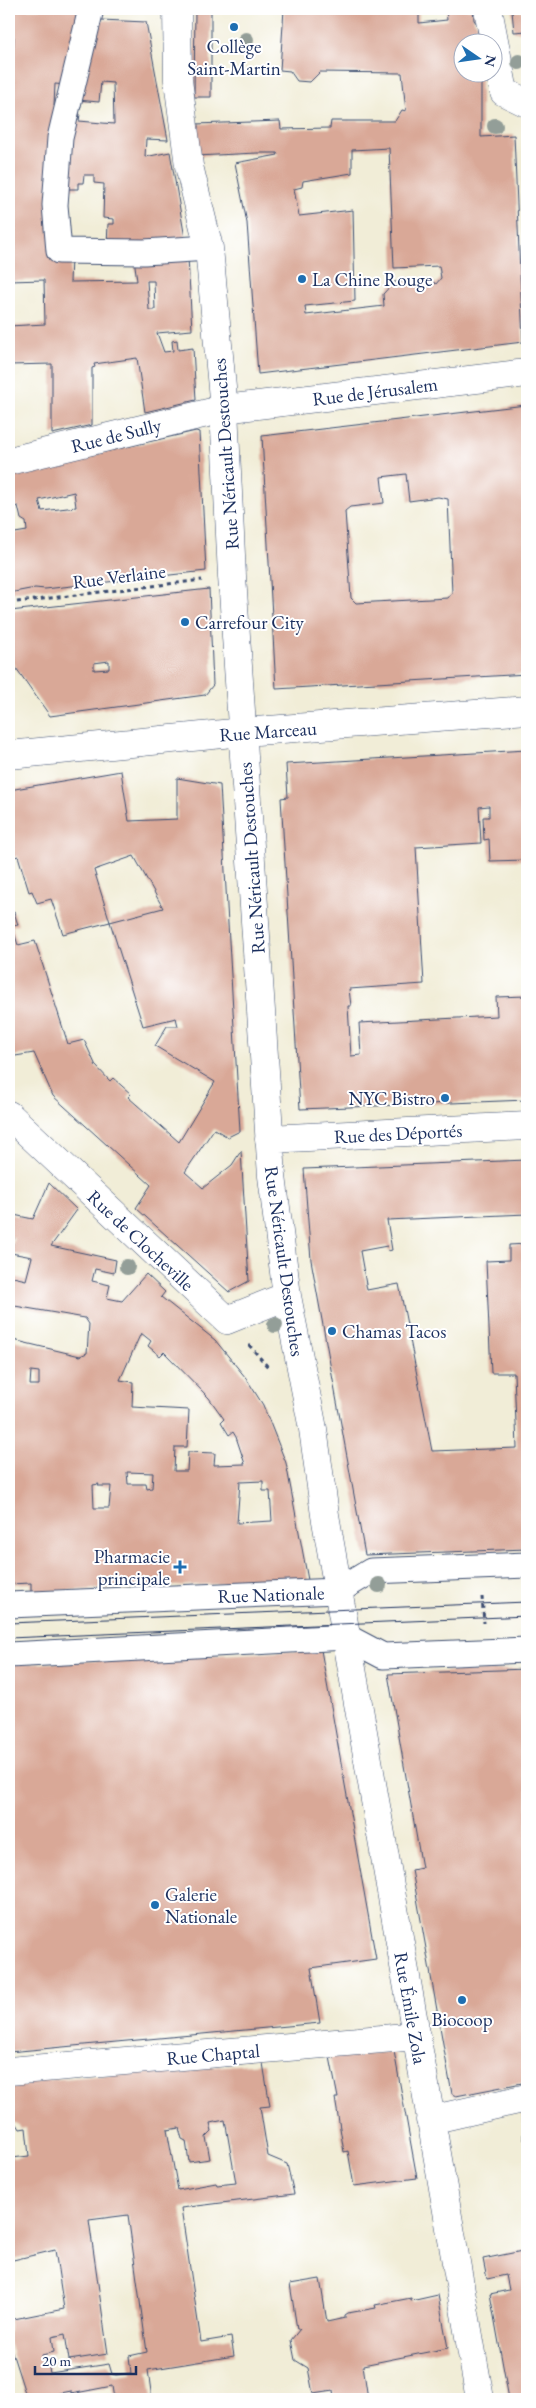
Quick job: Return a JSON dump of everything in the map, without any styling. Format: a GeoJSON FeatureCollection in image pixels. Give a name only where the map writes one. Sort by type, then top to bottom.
{"type":"FeatureCollection","features":[{"type":"Feature","properties":{"kind":"street"},"geometry":{"type":"LineString","coordinates":[[91,9],[60,138],[55,204],[59,251],[144,252],[208,248]]}},
{"type":"Feature","properties":{"kind":"street","name":"Rue Néricault Destouches"},"geometry":{"type":"LineString","coordinates":[[177,9],[178,80],[189,166],[208,248],[224,409],[232,576],[269,1139],[287,1296],[313,1429],[343,1614]]}},
{"type":"Feature","properties":{"kind":"street"},"geometry":{"type":"LineString","coordinates":[[488,9],[504,92],[527,103]]}},
{"type":"Feature","properties":{"kind":"street","name":"Rue de Jérusalem"},"geometry":{"type":"LineString","coordinates":[[224,409],[527,374]]}},
{"type":"Feature","properties":{"kind":"street","name":"Rue de Sully"},"geometry":{"type":"LineString","coordinates":[[9,460],[224,409]]}},
{"type":"Feature","properties":{"kind":"street","name":"Rue Marceau"},"geometry":{"type":"LineString","coordinates":[[9,755],[243,732],[527,710]]}},
{"type":"Feature","properties":{"kind":"street","name":"Rue de Clocheville"},"geometry":{"type":"LineString","coordinates":[[9,1115],[228,1320],[287,1296]]}},
{"type":"Feature","properties":{"kind":"street","name":"Rue des Déportés"},"geometry":{"type":"LineString","coordinates":[[269,1139],[527,1126]]}},
{"type":"Feature","properties":{"kind":"street","name":"Rue Nationale"},"geometry":{"type":"LineString","coordinates":[[9,1655],[343,1614],[371,1571],[527,1565]]}},
{"type":"Feature","properties":{"kind":"street","name":"Rue Nationale"},"geometry":{"type":"LineString","coordinates":[[9,1605],[343,1614]]}},
{"type":"Feature","properties":{"kind":"street"},"geometry":{"type":"LineString","coordinates":[[343,1614],[383,1656],[527,1650]]}},
{"type":"Feature","properties":{"kind":"street","name":"Rue Émile Zola"},"geometry":{"type":"LineString","coordinates":[[343,1614],[480,2399]]}},
{"type":"Feature","properties":{"kind":"street","name":"Rue Chaptal"},"geometry":{"type":"LineString","coordinates":[[9,2071],[417,2036]]}},
{"type":"Feature","properties":{"kind":"street"},"geometry":{"type":"LineString","coordinates":[[430,2120],[527,2098]]}},
{"type":"Feature","properties":{"kind":"path","name":"Rue Verlaine"},"geometry":{"type":"LineString","coordinates":[[9,603],[232,576]]}},
{"type":"Feature","properties":{"kind":"path"},"geometry":{"type":"LineString","coordinates":[[448,1653],[484,1626],[482,1596]]}},
{"type":"Feature","properties":{"kind":"building"},"geometry":{"type":"Polygon","coordinates":[[[9,9],[83,9],[67,85],[55,84],[54,106],[62,107],[51,156],[71,258],[70,282],[137,281],[134,258],[188,257],[192,330],[157,333],[164,352],[173,351],[172,341],[177,340],[178,350],[193,348],[196,400],[145,412],[137,358],[94,364],[95,367],[92,368],[92,425],[52,434],[52,364],[9,365],[9,326],[45,324],[44,280],[9,281],[9,165],[14,37],[9,36],[9,9]],[[147,281],[149,310],[155,310],[154,281],[147,281]]]}},
{"type":"Feature","properties":{"kind":"building"},"geometry":{"type":"Polygon","coordinates":[[[195,9],[211,9],[211,97],[194,97],[195,9]]]}},
{"type":"Feature","properties":{"kind":"building"},"geometry":{"type":"Polygon","coordinates":[[[284,9],[419,9],[419,23],[447,20],[446,9],[473,9],[478,32],[454,32],[454,82],[481,82],[481,137],[514,135],[523,342],[258,374],[247,223],[235,163],[278,155],[277,153],[257,153],[196,156],[195,124],[280,121],[281,129],[330,128],[331,121],[395,121],[402,110],[406,111],[402,73],[320,72],[310,82],[297,81],[290,71],[280,70],[284,9]],[[389,148],[352,150],[352,173],[303,181],[302,187],[294,189],[299,216],[353,210],[355,301],[305,306],[306,315],[384,306],[383,294],[394,282],[430,280],[436,284],[441,278],[439,266],[394,268],[389,148]]]}},
{"type":"Feature","properties":{"kind":"building"},"geometry":{"type":"Polygon","coordinates":[[[512,11],[527,11],[527,31],[514,32],[512,11]]]}},
{"type":"Feature","properties":{"kind":"building"},"geometry":{"type":"Polygon","coordinates":[[[101,20],[146,22],[168,140],[146,139],[145,157],[170,152],[186,244],[107,245],[108,224],[114,224],[114,219],[103,218],[104,184],[94,183],[94,175],[84,175],[83,183],[78,183],[78,189],[64,189],[74,113],[80,114],[79,121],[114,124],[113,83],[101,82],[99,102],[77,100],[101,20]]]}},
{"type":"Feature","properties":{"kind":"building"},"geometry":{"type":"Polygon","coordinates":[[[526,405],[527,674],[276,689],[262,436],[526,405]],[[406,474],[381,477],[384,503],[350,507],[345,511],[351,598],[356,603],[448,598],[452,593],[448,499],[438,497],[409,501],[406,474]]]}},
{"type":"Feature","properties":{"kind":"building"},"geometry":{"type":"Polygon","coordinates":[[[196,431],[199,432],[206,571],[45,589],[35,588],[9,593],[9,534],[27,531],[26,522],[21,519],[18,506],[9,508],[9,474],[196,431]],[[74,492],[39,500],[42,511],[76,507],[74,492]]]}},
{"type":"Feature","properties":{"kind":"building"},"geometry":{"type":"Polygon","coordinates":[[[209,589],[213,685],[205,695],[50,716],[9,658],[10,611],[209,589]],[[109,661],[94,663],[94,670],[109,669],[109,661]]]}},
{"type":"Feature","properties":{"kind":"building"},"geometry":{"type":"Polygon","coordinates":[[[527,750],[527,860],[490,861],[489,839],[484,840],[483,817],[489,817],[489,806],[479,807],[481,843],[416,847],[424,984],[349,989],[351,1006],[348,1006],[351,1056],[361,1055],[359,1023],[497,1016],[496,997],[527,996],[527,1100],[300,1109],[281,798],[288,797],[286,764],[527,750]]]}},
{"type":"Feature","properties":{"kind":"building"},"geometry":{"type":"Polygon","coordinates":[[[121,771],[129,821],[177,819],[177,778],[220,785],[240,1131],[228,1137],[214,1129],[185,1172],[203,1188],[232,1165],[241,1151],[249,1281],[229,1292],[136,1208],[151,1185],[53,1096],[34,1053],[9,1057],[9,914],[14,912],[18,925],[12,926],[18,945],[35,941],[68,1044],[84,1040],[96,1066],[110,1081],[113,1078],[131,1094],[128,1097],[179,1142],[215,1082],[155,1046],[167,1026],[178,1026],[176,1018],[143,1026],[110,922],[63,934],[51,899],[37,903],[32,891],[29,892],[18,856],[9,859],[9,790],[121,771]],[[134,856],[94,870],[110,922],[163,908],[134,856]]]}},
{"type":"Feature","properties":{"kind":"building"},"geometry":{"type":"Polygon","coordinates":[[[527,1160],[527,1214],[387,1220],[392,1250],[388,1251],[387,1246],[360,1251],[367,1290],[399,1284],[432,1451],[517,1448],[514,1373],[491,1373],[486,1261],[509,1260],[509,1245],[527,1244],[527,1549],[365,1555],[311,1260],[304,1169],[527,1160]]]}},
{"type":"Feature","properties":{"kind":"building"},"geometry":{"type":"Polygon","coordinates":[[[49,1183],[77,1210],[51,1246],[116,1260],[114,1273],[95,1269],[92,1281],[110,1285],[107,1298],[122,1301],[146,1274],[165,1292],[161,1297],[215,1340],[246,1378],[263,1405],[286,1463],[308,1580],[31,1592],[31,1583],[9,1584],[9,1339],[80,1356],[87,1353],[89,1324],[85,1318],[9,1305],[9,1276],[26,1280],[32,1257],[11,1253],[14,1238],[9,1237],[9,1214],[33,1219],[49,1183]],[[141,1333],[120,1380],[133,1382],[132,1407],[189,1410],[187,1447],[175,1447],[174,1471],[187,1471],[188,1452],[215,1453],[214,1465],[245,1464],[236,1437],[233,1432],[229,1435],[221,1422],[224,1419],[209,1398],[164,1352],[160,1356],[148,1346],[151,1341],[141,1333]],[[31,1371],[30,1385],[39,1385],[39,1372],[31,1371]],[[127,1472],[128,1484],[146,1484],[147,1489],[152,1488],[153,1473],[127,1472]],[[263,1481],[240,1482],[237,1523],[272,1521],[270,1491],[263,1491],[263,1481]],[[93,1485],[94,1508],[109,1508],[111,1486],[93,1485]]]}},
{"type":"Feature","properties":{"kind":"building"},"geometry":{"type":"Polygon","coordinates":[[[321,1650],[376,1959],[311,1968],[320,2023],[9,2052],[9,1665],[321,1650]]]}},
{"type":"Feature","properties":{"kind":"building"},"geometry":{"type":"Polygon","coordinates":[[[527,1669],[527,2082],[456,2096],[452,2094],[412,1870],[422,1868],[388,1674],[527,1669]]]}},
{"type":"Feature","properties":{"kind":"building"},"geometry":{"type":"Polygon","coordinates":[[[394,2051],[417,2178],[354,2186],[348,2151],[344,2152],[335,2098],[338,2098],[330,2057],[394,2051]]]}},
{"type":"Feature","properties":{"kind":"building"},"geometry":{"type":"Polygon","coordinates":[[[263,2063],[270,2106],[260,2107],[268,2156],[287,2164],[294,2194],[181,2208],[201,2342],[231,2337],[234,2356],[148,2370],[152,2399],[114,2399],[112,2386],[71,2394],[71,2391],[56,2394],[57,2399],[27,2399],[9,2343],[9,2320],[64,2309],[55,2250],[9,2261],[9,2142],[12,2158],[29,2156],[26,2128],[20,2129],[17,2124],[9,2121],[9,2083],[263,2063]],[[225,2120],[210,2123],[212,2131],[206,2137],[210,2159],[189,2162],[186,2141],[182,2139],[179,2128],[167,2130],[178,2190],[216,2183],[217,2185],[236,2183],[225,2120]],[[128,2215],[89,2220],[108,2354],[69,2360],[65,2334],[52,2337],[54,2352],[42,2355],[44,2365],[48,2364],[50,2373],[109,2364],[112,2374],[131,2373],[129,2356],[147,2352],[128,2215]]]}},
{"type":"Feature","properties":{"kind":"building"},"geometry":{"type":"Polygon","coordinates":[[[527,2111],[526,2144],[523,2139],[523,2134],[526,2134],[521,2112],[527,2111]]]}},
{"type":"Feature","properties":{"kind":"building"},"geometry":{"type":"Polygon","coordinates":[[[527,2250],[527,2399],[509,2399],[490,2294],[509,2290],[506,2275],[487,2279],[483,2259],[527,2250]]]}},
{"type":"Feature","properties":{"kind":"building"},"geometry":{"type":"Polygon","coordinates":[[[320,2279],[327,2322],[345,2318],[345,2315],[348,2313],[376,2308],[375,2305],[411,2298],[411,2301],[438,2295],[448,2348],[363,2365],[368,2399],[334,2399],[333,2391],[313,2394],[308,2368],[295,2360],[291,2340],[300,2329],[297,2329],[290,2284],[320,2279]]]}},
{"type":"Feature","properties":{"kind":"tram line"},"geometry":{"type":"LineString","coordinates":[[9,1623],[527,1602]]}},
{"type":"Feature","properties":{"kind":"tram line"},"geometry":{"type":"LineString","coordinates":[[9,1638],[527,1616]]}},
{"type":"Feature","properties":{"kind":"place","name":"Collège Saint-Martin"},"geometry":{"type":"Point","coordinates":[234,27]}},
{"type":"Feature","properties":{"kind":"place","name":"La Chine Rouge"},"geometry":{"type":"Point","coordinates":[302,279]}},
{"type":"Feature","properties":{"kind":"place","name":"Carrefour City"},"geometry":{"type":"Point","coordinates":[185,622]}},
{"type":"Feature","properties":{"kind":"place","name":"NYC Bistro"},"geometry":{"type":"Point","coordinates":[445,1098]}},
{"type":"Feature","properties":{"kind":"place","name":"Chamas Tacos"},"geometry":{"type":"Point","coordinates":[332,1331]}},
{"type":"Feature","properties":{"kind":"place","name":"Pharmacie principale"},"geometry":{"type":"Point","coordinates":[180,1567]}},
{"type":"Feature","properties":{"kind":"place","name":"Galerie Nationale"},"geometry":{"type":"Point","coordinates":[155,1905]}},
{"type":"Feature","properties":{"kind":"place","name":"Biocoop"},"geometry":{"type":"Point","coordinates":[462,2000]}}]}
